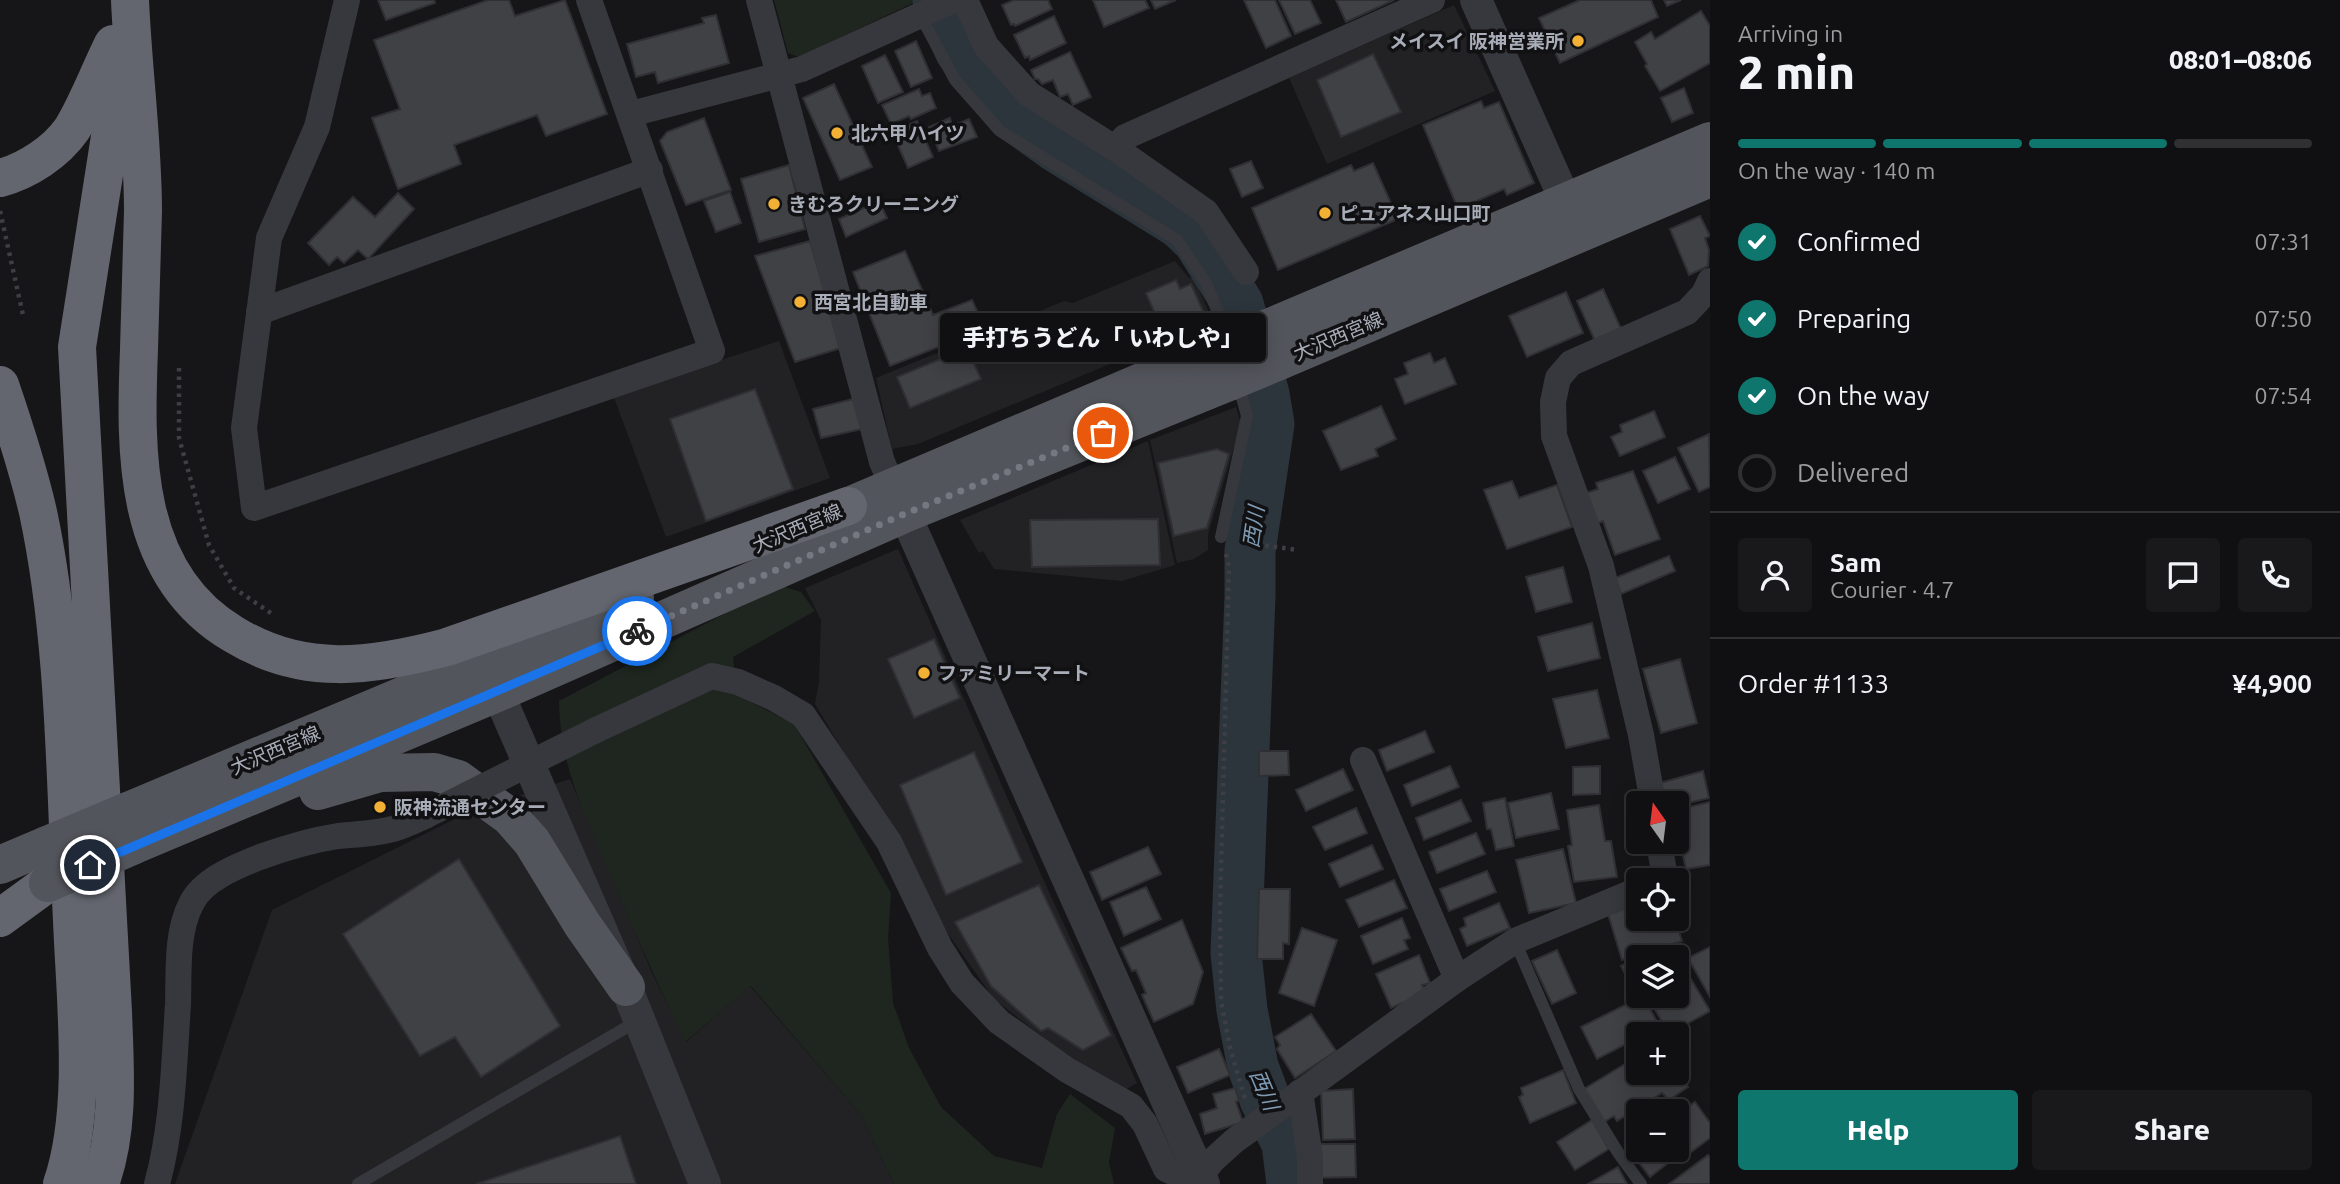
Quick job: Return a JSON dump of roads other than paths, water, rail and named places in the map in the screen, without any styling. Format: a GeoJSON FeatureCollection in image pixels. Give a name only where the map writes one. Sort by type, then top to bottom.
{"type":"FeatureCollection","features":[{"type":"Feature","properties":{"kind":"highway"},"geometry":{"type":"LineString","coordinates":[[0,178],[17,173],[37,162],[71,130],[128,3]]}},
{"type":"Feature","properties":{"kind":"highway"},"geometry":{"type":"LineString","coordinates":[[128,3],[143,208],[136,408],[138,456],[144,500],[154,538],[169,571],[191,601],[218,626],[284,658],[322,665],[363,664],[404,658],[459,643],[848,506]]}},
{"type":"Feature","properties":{"kind":"highway"},"geometry":{"type":"LineString","coordinates":[[100,1184],[112,1129],[114,1047],[77,347],[128,3]]}},
{"type":"Feature","properties":{"kind":"highway"},"geometry":{"type":"LineString","coordinates":[[0,385],[19,439],[38,513],[52,604],[62,715],[76,1013],[77,1091],[74,1137],[62,1184]]}},
{"type":"Feature","properties":{"kind":"highway"},"geometry":{"type":"LineString","coordinates":[[0,918],[48,883]]}},
{"type":"Feature","properties":{"kind":"main road","name":"大沢西宮線"},"geometry":{"type":"LineString","coordinates":[[1273,345],[1566,202],[1710,141]]}},
{"type":"Feature","properties":{"kind":"main road","name":"大沢西宮線"},"geometry":{"type":"LineString","coordinates":[[0,903],[48,883],[130,829],[898,501],[1140,384],[1228,362],[1710,178]]}},
{"type":"Feature","properties":{"kind":"main road","name":"大沢西宮線"},"geometry":{"type":"LineString","coordinates":[[491,677],[848,506],[898,501]]}},
{"type":"Feature","properties":{"kind":"main road"},"geometry":{"type":"LineString","coordinates":[[130,829],[380,773],[434,772],[458,779],[510,817],[531,842],[633,1004]]}},
{"type":"Feature","properties":{"kind":"main road","name":"大沢西宮線"},"geometry":{"type":"LineString","coordinates":[[0,865],[47,845],[130,829]]}},
{"type":"Feature","properties":{"kind":"street"},"geometry":{"type":"LineString","coordinates":[[348,0],[317,127],[269,238],[244,428],[254,508],[712,351],[589,0]]}},
{"type":"Feature","properties":{"kind":"street"},"geometry":{"type":"LineString","coordinates":[[759,0],[882,462],[1199,1181]]}},
{"type":"Feature","properties":{"kind":"street"},"geometry":{"type":"LineString","coordinates":[[965,0],[986,46],[1029,94],[1115,148],[1206,212],[1246,272]]}},
{"type":"Feature","properties":{"kind":"street"},"geometry":{"type":"LineString","coordinates":[[1115,148],[1125,136],[1432,0]]}},
{"type":"Feature","properties":{"kind":"street"},"geometry":{"type":"LineString","coordinates":[[1476,0],[1566,202]]}},
{"type":"Feature","properties":{"kind":"street"},"geometry":{"type":"LineString","coordinates":[[631,114],[802,69],[939,6]]}},
{"type":"Feature","properties":{"kind":"street"},"geometry":{"type":"LineString","coordinates":[[259,312],[650,170]]}},
{"type":"Feature","properties":{"kind":"street"},"geometry":{"type":"LineString","coordinates":[[1651,791],[1641,735],[1601,566],[1554,436],[1553,402],[1558,378],[1571,363],[1687,312],[1710,282]]}},
{"type":"Feature","properties":{"kind":"street"},"geometry":{"type":"LineString","coordinates":[[157,1184],[166,1152],[174,1077],[184,926],[191,904],[202,888],[259,858],[293,846],[336,836],[371,834],[398,828],[712,676],[738,682],[803,715],[889,842],[940,947],[962,983],[999,1022],[1067,1070],[1131,1107],[1145,1124],[1166,1169],[1199,1181]]}},
{"type":"Feature","properties":{"kind":"street"},"geometry":{"type":"LineString","coordinates":[[491,677],[633,1004],[705,1184]]}},
{"type":"Feature","properties":{"kind":"street"},"geometry":{"type":"LineString","coordinates":[[1363,760],[1457,979]]}},
{"type":"Feature","properties":{"kind":"street"},"geometry":{"type":"LineString","coordinates":[[1199,1181],[1234,1141],[1457,979],[1515,941],[1626,895]]}},
{"type":"Feature","properties":{"kind":"street"},"geometry":{"type":"LineString","coordinates":[[1294,1096],[1310,1157],[1310,1184]]}},
{"type":"Feature","properties":{"kind":"lane"},"geometry":{"type":"LineString","coordinates":[[939,6],[956,80],[1000,131],[1177,240],[1206,283],[1219,315],[1228,362],[1247,416],[1221,537]]}},
{"type":"Feature","properties":{"kind":"lane"},"geometry":{"type":"LineString","coordinates":[[1515,941],[1579,1089],[1640,1184]]}},
{"type":"Feature","properties":{"kind":"lane"},"geometry":{"type":"LineString","coordinates":[[358,1184],[633,1004]]}},
{"type":"Feature","properties":{"kind":"waterway","name":"西川"},"geometry":{"type":"LineString","coordinates":[[938,0],[960,50],[1011,114],[1057,147],[1180,223],[1198,240],[1238,304],[1264,394],[1269,424],[1250,551],[1236,953],[1242,1010],[1253,1067],[1265,1099],[1287,1143],[1292,1184]]}},
{"type":"Feature","properties":{"kind":"place","name":"メイスイ 阪神営業所"},"geometry":{"type":"Point","coordinates":[1578,41]}},
{"type":"Feature","properties":{"kind":"place","name":"北六甲ハイツ"},"geometry":{"type":"Point","coordinates":[837,133]}},
{"type":"Feature","properties":{"kind":"place","name":"きむろクリーニング"},"geometry":{"type":"Point","coordinates":[774,204]}},
{"type":"Feature","properties":{"kind":"place","name":"ピュアネス山口町"},"geometry":{"type":"Point","coordinates":[1325,213]}},
{"type":"Feature","properties":{"kind":"place","name":"西宮北自動車"},"geometry":{"type":"Point","coordinates":[800,302]}},
{"type":"Feature","properties":{"kind":"place","name":"手打ちうどん「 いわしや」"},"geometry":{"type":"Point","coordinates":[1103,433]}},
{"type":"Feature","properties":{"kind":"place","name":"ファミリーマート"},"geometry":{"type":"Point","coordinates":[924,673]}},
{"type":"Feature","properties":{"kind":"place","name":"阪神流通センター"},"geometry":{"type":"Point","coordinates":[380,807]}}]}
